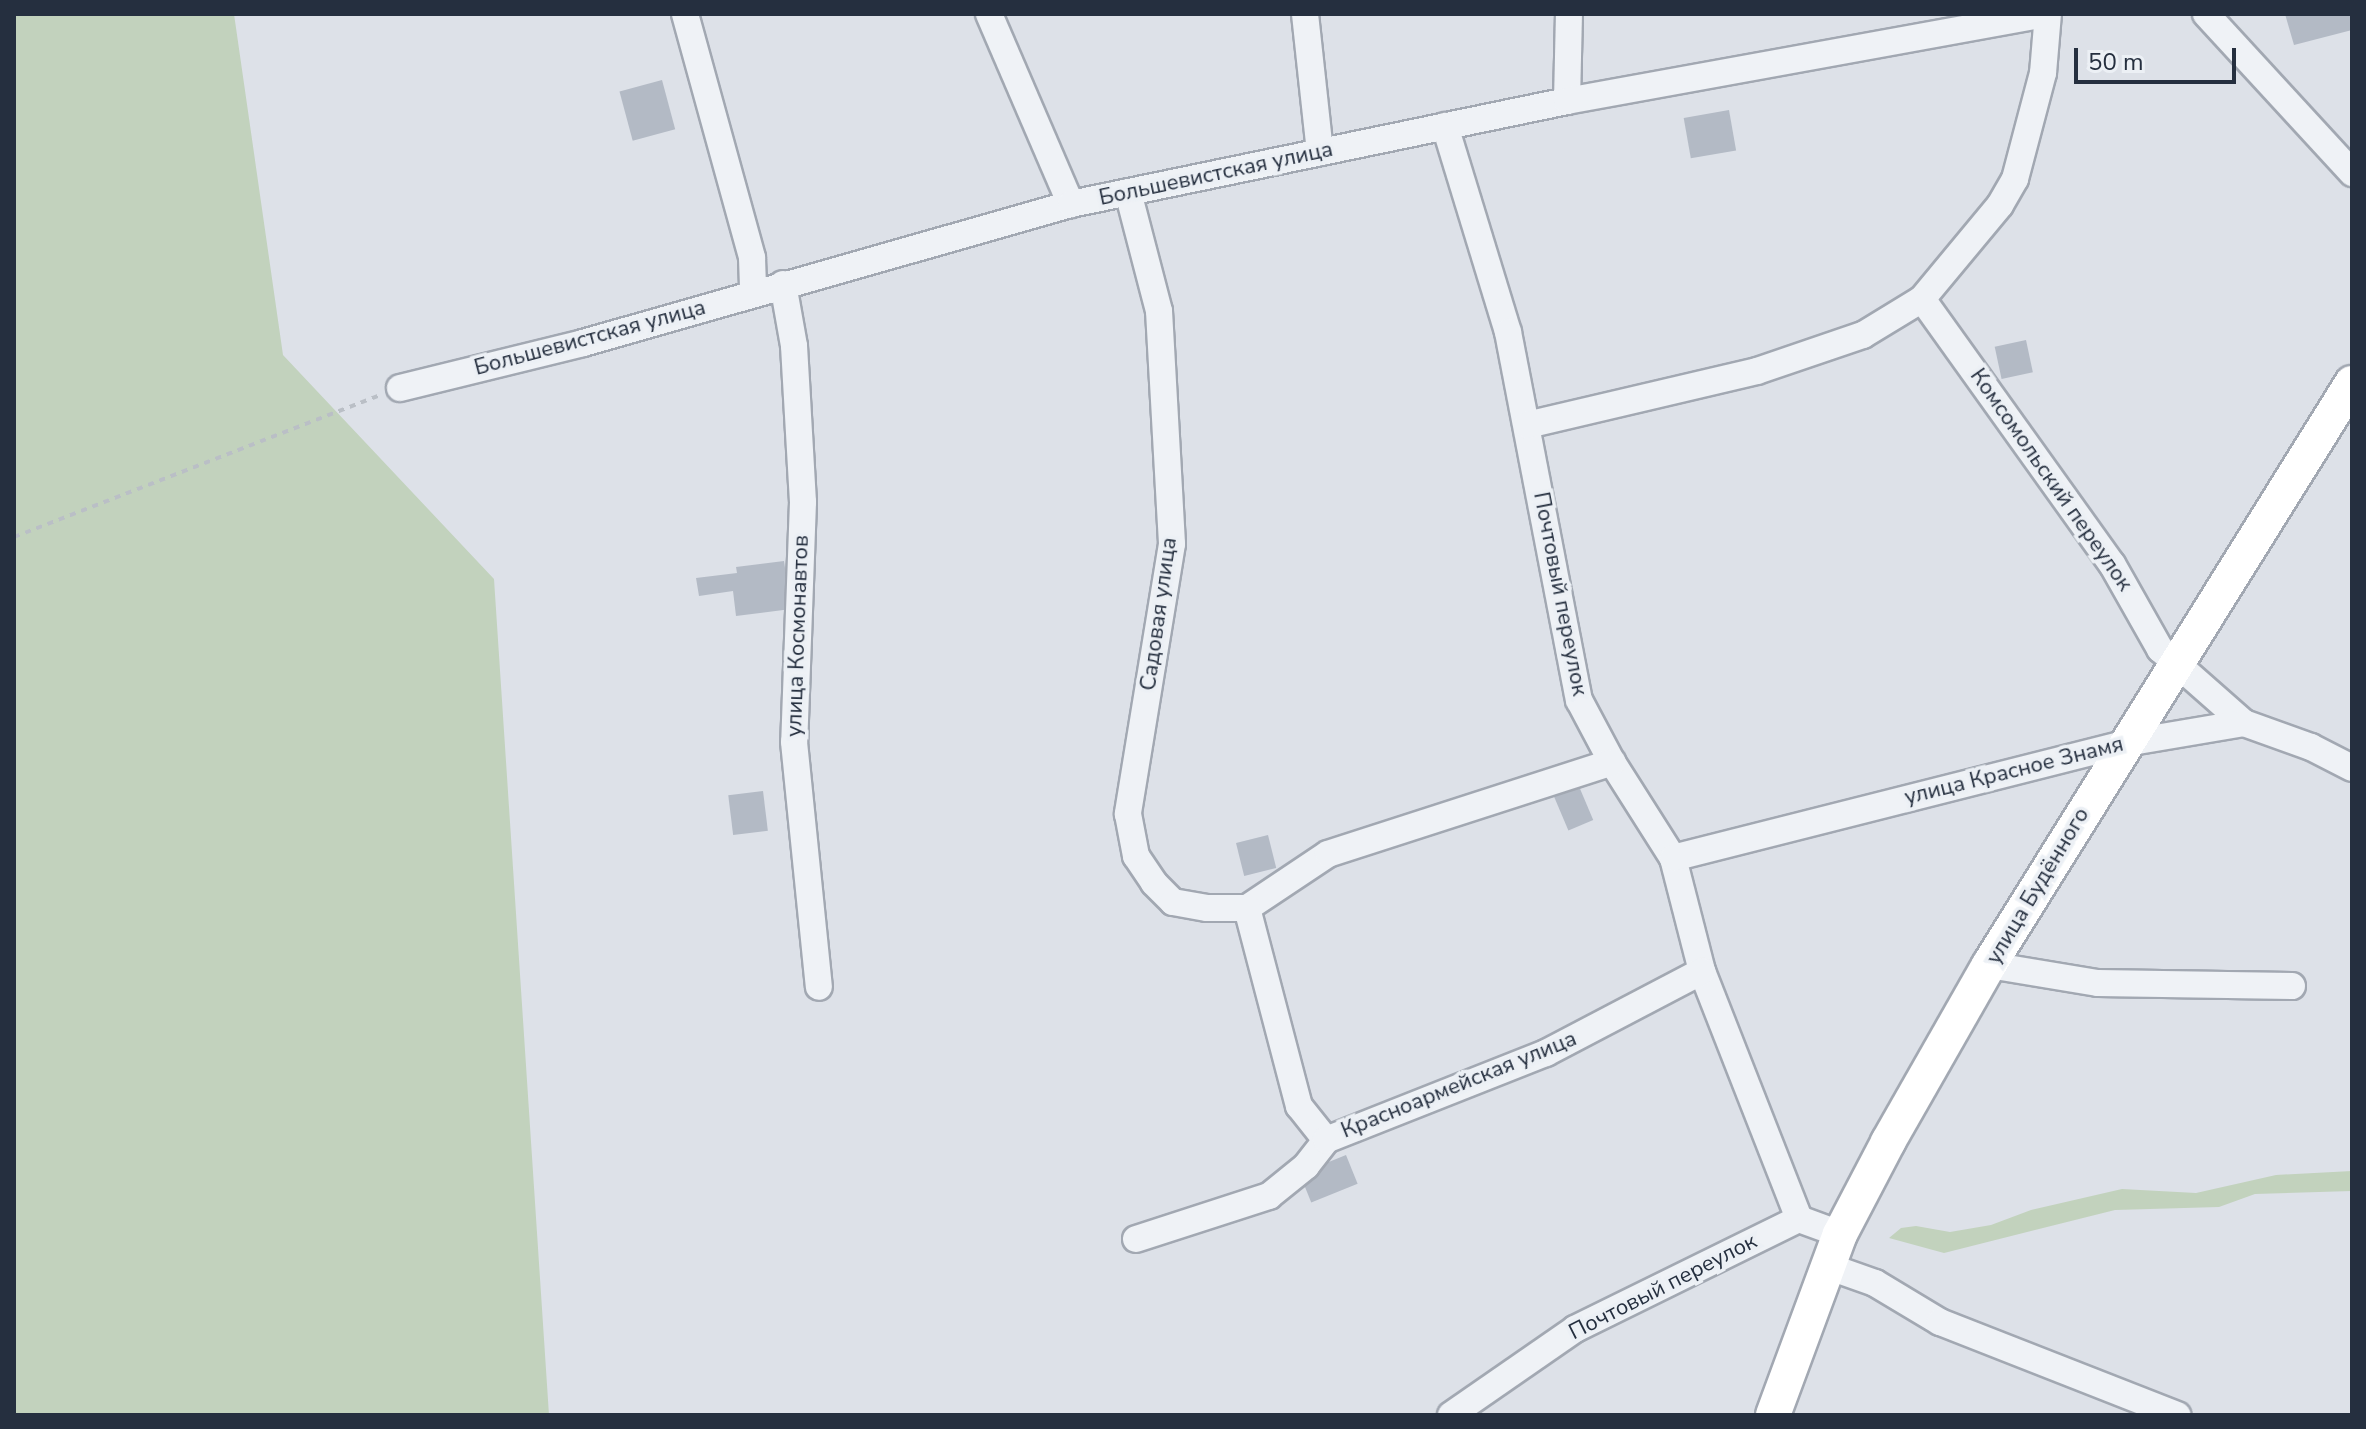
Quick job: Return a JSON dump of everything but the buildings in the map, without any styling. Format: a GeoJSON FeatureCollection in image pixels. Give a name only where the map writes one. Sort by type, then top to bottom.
{"type":"FeatureCollection","features":[{"type":"Feature","properties":{"kind":"main road","name":"улица Будённого"},"geometry":{"type":"LineString","coordinates":[[1773,1415],[1840,1234],[1989,965],[2352,383]]}},
{"type":"Feature","properties":{"kind":"street"},"geometry":{"type":"LineString","coordinates":[[685,14],[752,258],[753,292]]}},
{"type":"Feature","properties":{"kind":"street"},"geometry":{"type":"LineString","coordinates":[[989,14],[1071,204]]}},
{"type":"Feature","properties":{"kind":"street"},"geometry":{"type":"LineString","coordinates":[[1305,14],[1320,152]]}},
{"type":"Feature","properties":{"kind":"street"},"geometry":{"type":"LineString","coordinates":[[1567,101],[1569,14]]}},
{"type":"Feature","properties":{"kind":"street"},"geometry":{"type":"LineString","coordinates":[[1527,425],[1757,371],[1863,335],[1922,299],[2000,205],[2015,179],[2043,73],[2046,14]]}},
{"type":"Feature","properties":{"kind":"street","name":"Большевистская улица"},"geometry":{"type":"LineString","coordinates":[[400,388],[583,343],[753,292],[1071,204],[1567,101],[2046,14]]}},
{"type":"Feature","properties":{"kind":"street"},"geometry":{"type":"LineString","coordinates":[[2206,14],[2352,173]]}},
{"type":"Feature","properties":{"kind":"street","name":"Почтовый переулок"},"geometry":{"type":"LineString","coordinates":[[1445,126],[1508,332],[1579,700],[1612,762],[1673,858],[1702,971],[1799,1219],[1575,1329],[1451,1415]]}},
{"type":"Feature","properties":{"kind":"street","name":"Садовая улица"},"geometry":{"type":"LineString","coordinates":[[1128,192],[1159,311],[1172,544],[1128,814],[1136,856],[1154,883],[1173,902],[1207,908],[1247,908]]}},
{"type":"Feature","properties":{"kind":"street","name":"улица Космонавтов"},"geometry":{"type":"LineString","coordinates":[[783,284],[794,346],[803,502],[794,742],[819,987]]}},
{"type":"Feature","properties":{"kind":"street","name":"Комсомольский переулок"},"geometry":{"type":"LineString","coordinates":[[1922,299],[2112,564],[2160,649],[2244,723]]}},
{"type":"Feature","properties":{"kind":"street","name":"улица Красное Знамя"},"geometry":{"type":"LineString","coordinates":[[1673,858],[2126,743],[2244,723],[2311,747],[2352,768]]}},
{"type":"Feature","properties":{"kind":"street"},"geometry":{"type":"LineString","coordinates":[[1326,1140],[1299,1106],[1247,908],[1328,854],[1612,762]]}},
{"type":"Feature","properties":{"kind":"street"},"geometry":{"type":"LineString","coordinates":[[1989,965],[2098,983],[2292,986]]}},
{"type":"Feature","properties":{"kind":"street","name":"Красноармейская улица"},"geometry":{"type":"LineString","coordinates":[[1136,1239],[1269,1196],[1306,1166],[1326,1140],[1546,1053],[1702,971]]}},
{"type":"Feature","properties":{"kind":"street"},"geometry":{"type":"LineString","coordinates":[[1799,1219],[1840,1234]]}},
{"type":"Feature","properties":{"kind":"street"},"geometry":{"type":"LineString","coordinates":[[1827,1266],[1875,1283],[1940,1322],[2177,1415]]}},
{"type":"Feature","properties":{"kind":"path"},"geometry":{"type":"LineString","coordinates":[[14,537],[400,388]]}},
{"type":"Feature","properties":{"kind":"green space"},"geometry":{"type":"Polygon","coordinates":[[[14,14],[234,14],[283,355],[494,579],[549,1415],[14,1415],[14,14]]]}},
{"type":"Feature","properties":{"kind":"green space"},"geometry":{"type":"Polygon","coordinates":[[[2352,1171],[2352,1191],[2255,1194],[2219,1207],[2115,1210],[1944,1253],[1889,1238],[1901,1228],[1916,1226],[1950,1232],[1991,1225],[2031,1210],[2122,1189],[2196,1193],[2276,1175],[2352,1171]]]}}]}
